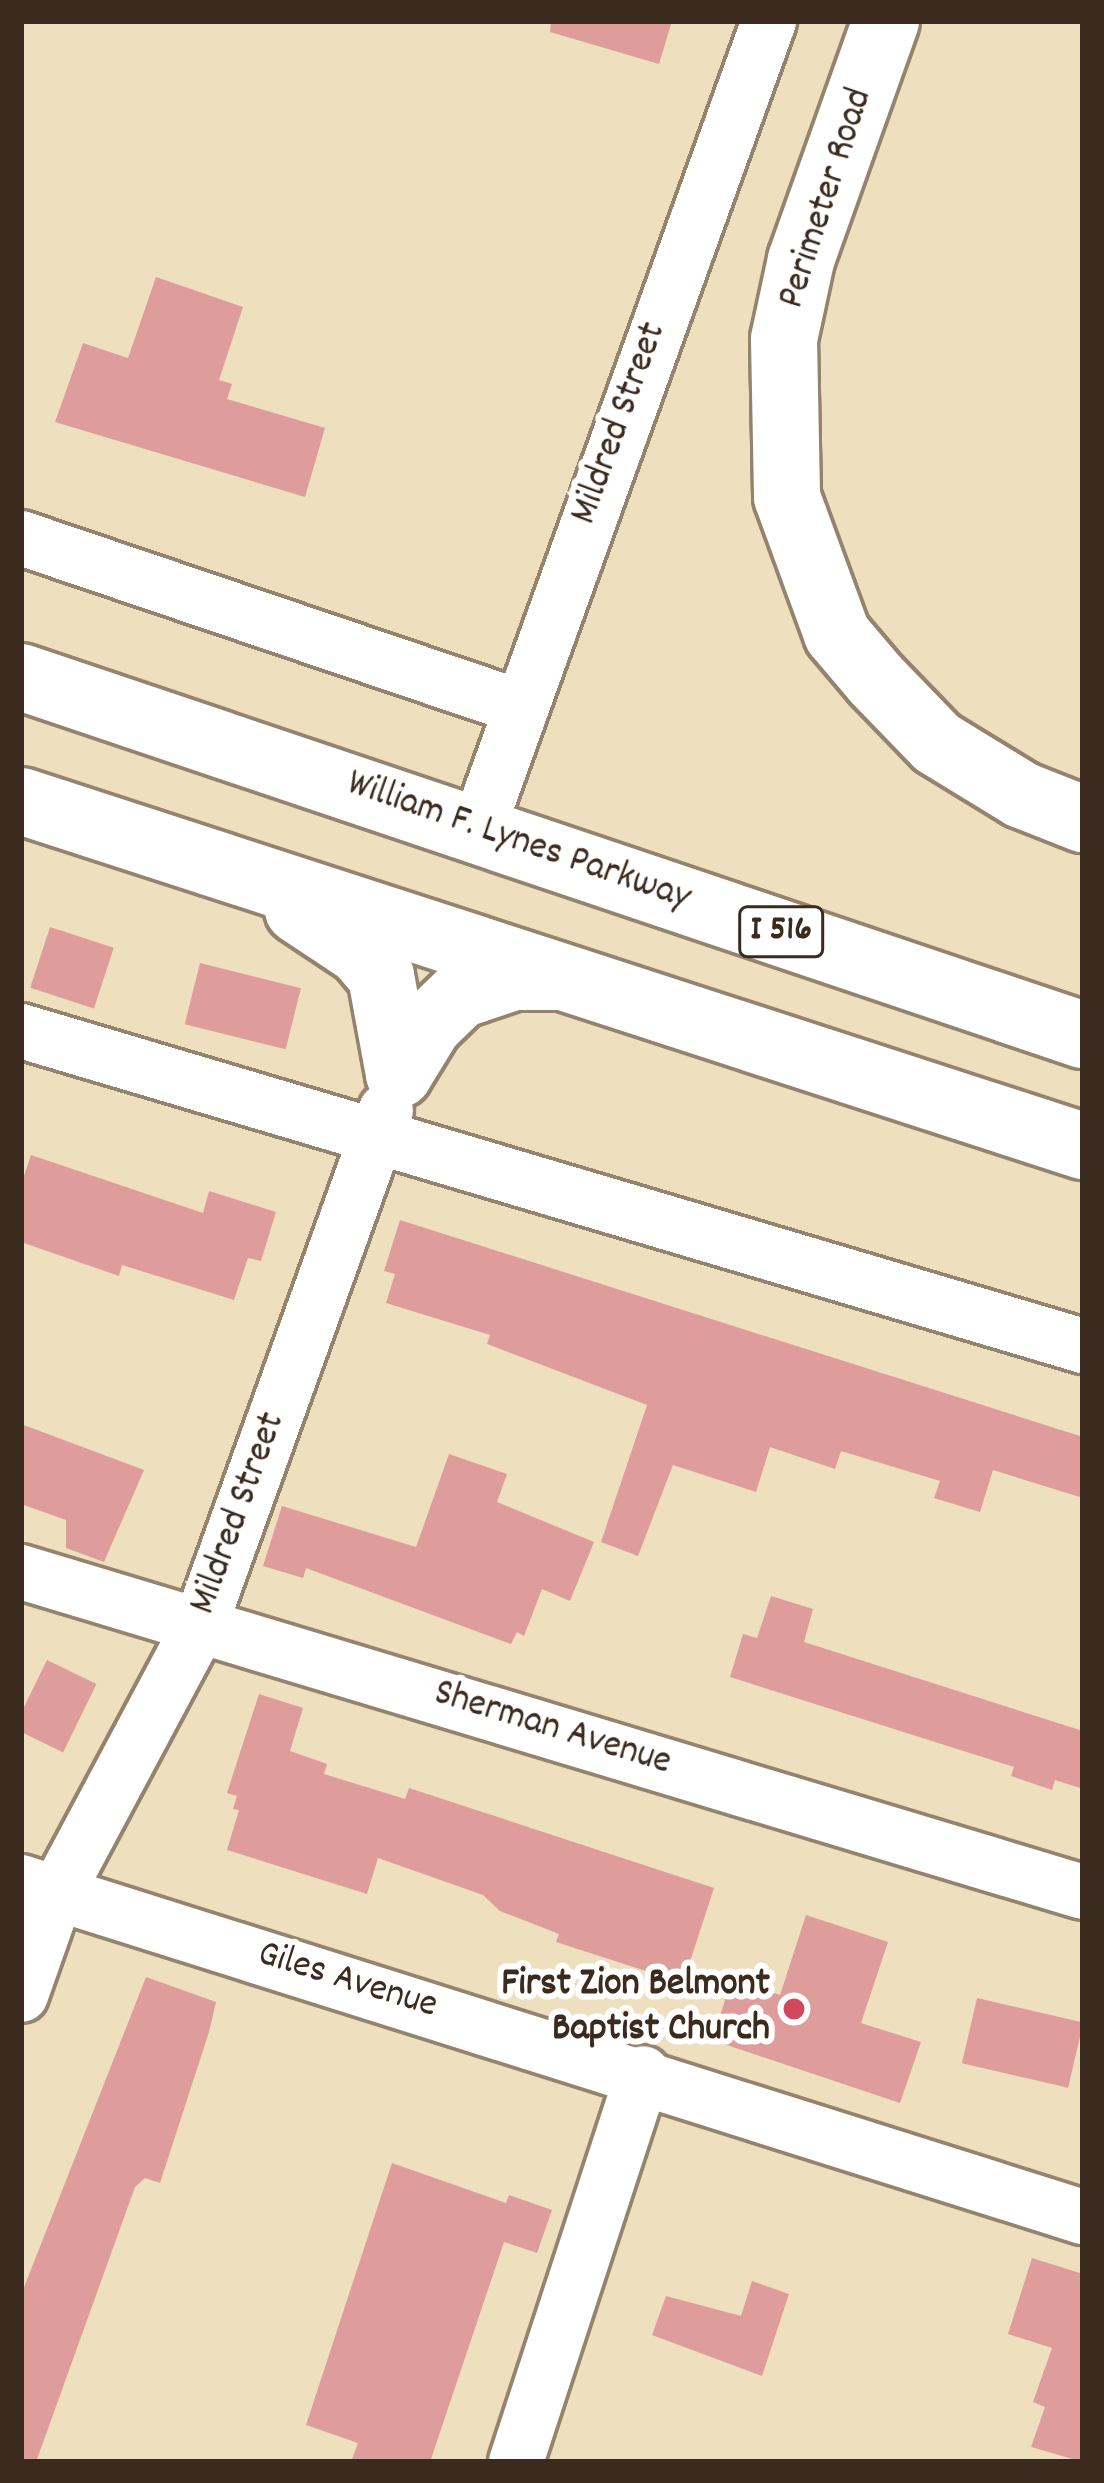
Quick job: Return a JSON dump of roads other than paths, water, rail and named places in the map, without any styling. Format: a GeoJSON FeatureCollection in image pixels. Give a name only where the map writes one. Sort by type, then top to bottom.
{"type":"FeatureCollection","features":[{"type":"Feature","properties":{"kind":"main road","name":"Perimeter Road"},"geometry":{"type":"LineString","coordinates":[[886,21],[801,260],[784,339],[788,497],[837,634],[876,680],[937,743],[1022,795],[1083,819]]}},
{"type":"Feature","properties":{"kind":"main road","name":"William F. Lynes Parkway"},"geometry":{"type":"LineString","coordinates":[[21,676],[1083,1035]]}},
{"type":"Feature","properties":{"kind":"main road"},"geometry":{"type":"LineString","coordinates":[[21,801],[575,977],[1083,1146]]}},
{"type":"Feature","properties":{"kind":"main road"},"geometry":{"type":"LineString","coordinates":[[235,868],[372,963],[392,1000],[399,1074]]}},
{"type":"Feature","properties":{"kind":"main road"},"geometry":{"type":"LineString","coordinates":[[399,1074],[429,1024],[460,995],[514,977],[575,977]]}},
{"type":"Feature","properties":{"kind":"street","name":"Mildred Street"},"geometry":{"type":"LineString","coordinates":[[478,829],[517,706],[769,21]]}},
{"type":"Feature","properties":{"kind":"street"},"geometry":{"type":"LineString","coordinates":[[21,538],[517,706]]}},
{"type":"Feature","properties":{"kind":"street"},"geometry":{"type":"LineString","coordinates":[[21,1031],[376,1141],[1083,1346]]}},
{"type":"Feature","properties":{"kind":"street","name":"Mildred Street"},"geometry":{"type":"LineString","coordinates":[[21,1995],[33,1899],[201,1623],[399,1074]]}},
{"type":"Feature","properties":{"kind":"street","name":"Sherman Avenue"},"geometry":{"type":"LineString","coordinates":[[21,1571],[1083,1892]]}},
{"type":"Feature","properties":{"kind":"street","name":"Giles Avenue"},"geometry":{"type":"LineString","coordinates":[[33,1899],[643,2073],[1083,2217]]}},
{"type":"Feature","properties":{"kind":"street"},"geometry":{"type":"LineString","coordinates":[[516,2462],[643,2073]]}},
{"type":"Feature","properties":{"kind":"place","name":"First Zion Belmont Baptist Church"},"geometry":{"type":"Point","coordinates":[794,2009]}}]}
